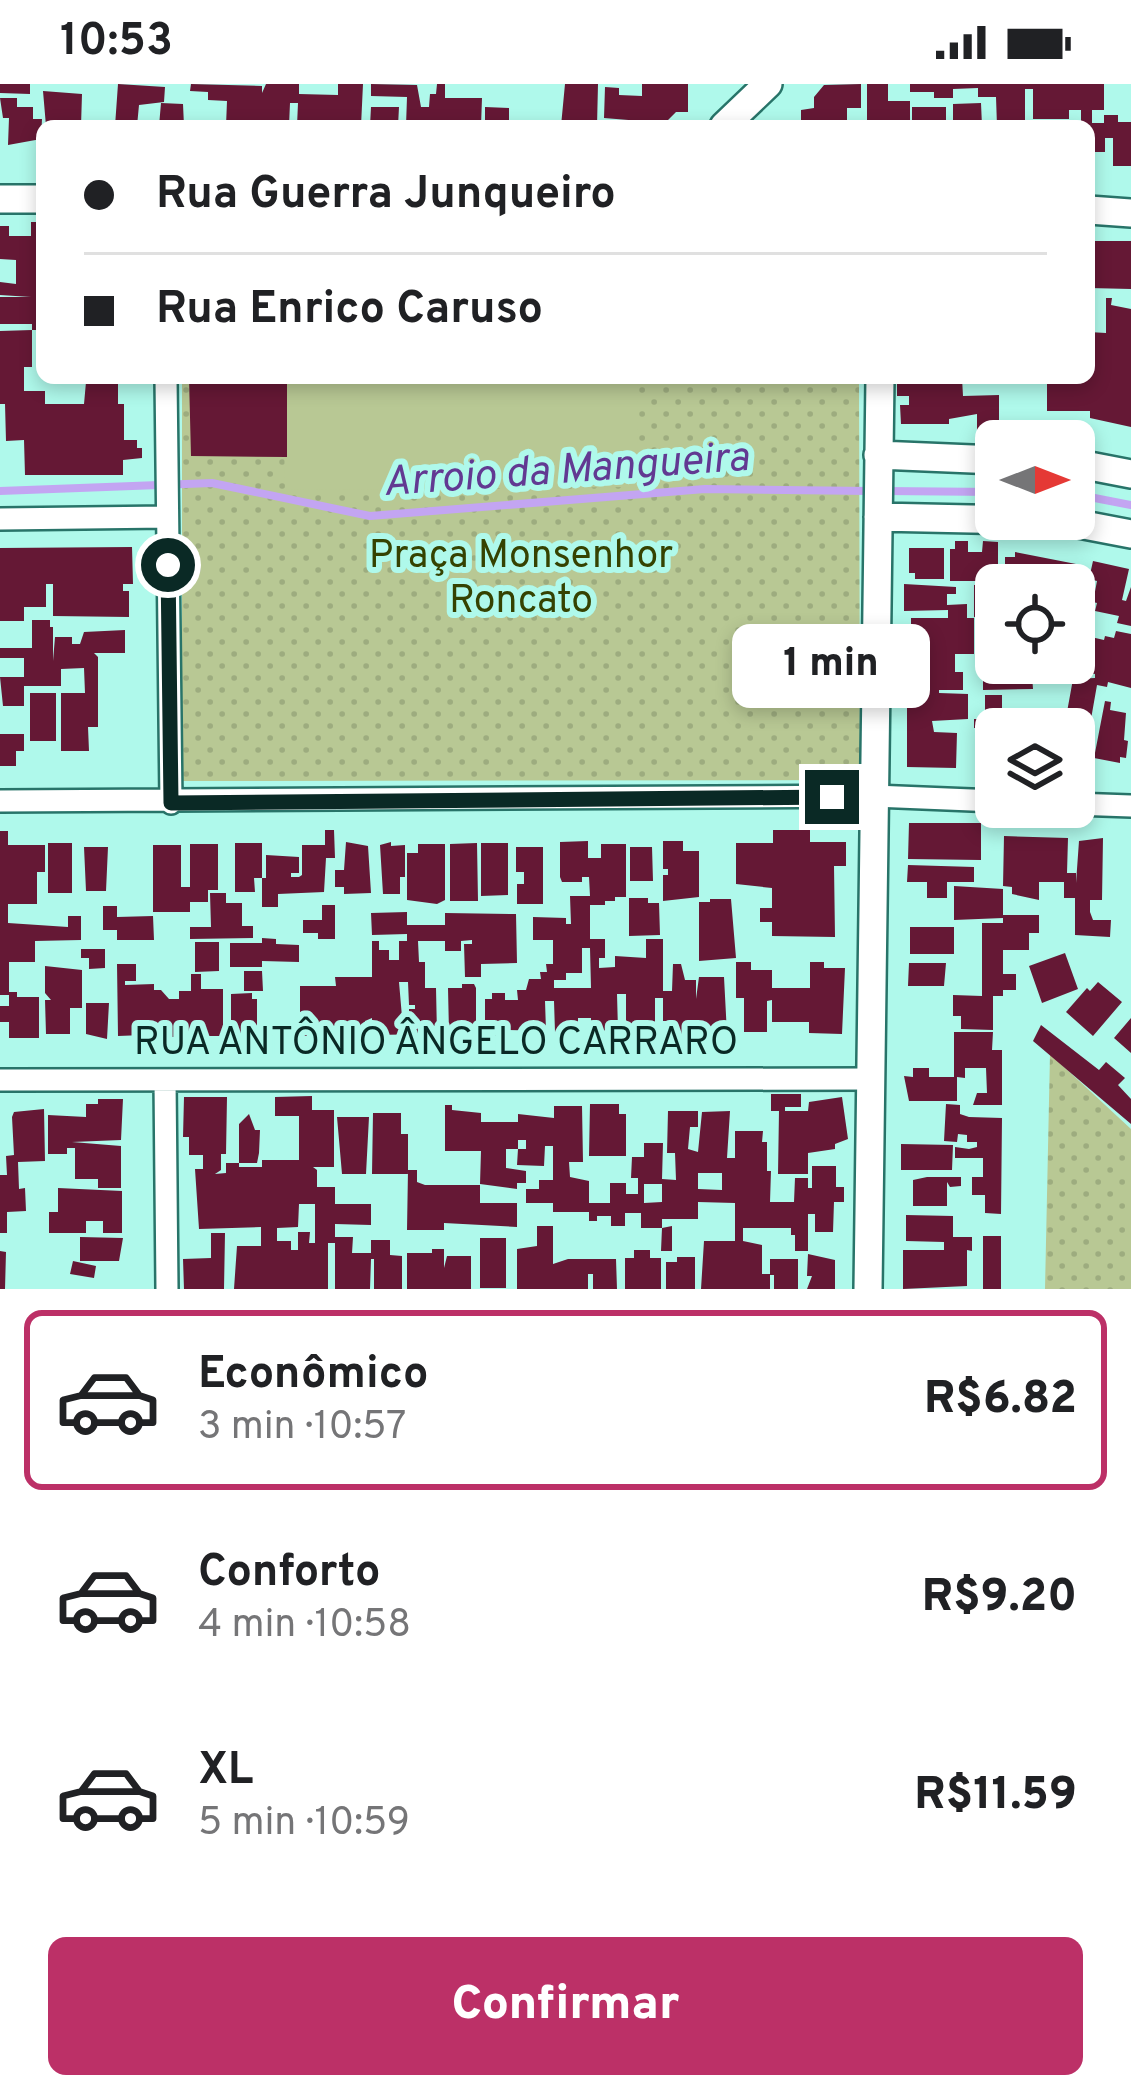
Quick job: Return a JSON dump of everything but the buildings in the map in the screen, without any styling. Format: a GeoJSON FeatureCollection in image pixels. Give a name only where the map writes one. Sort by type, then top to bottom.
{"type":"FeatureCollection","features":[{"type":"Feature","properties":{"kind":"street"},"geometry":{"type":"LineString","coordinates":[[744,116],[768,84]]}},
{"type":"Feature","properties":{"kind":"street"},"geometry":{"type":"LineString","coordinates":[[0,200],[36,199]]}},
{"type":"Feature","properties":{"kind":"street"},"geometry":{"type":"LineString","coordinates":[[1095,210],[1131,213]]}},
{"type":"Feature","properties":{"kind":"street"},"geometry":{"type":"LineString","coordinates":[[166,384],[171,803]]}},
{"type":"Feature","properties":{"kind":"street"},"geometry":{"type":"LineString","coordinates":[[868,1289],[880,384]]}},
{"type":"Feature","properties":{"kind":"street"},"geometry":{"type":"LineString","coordinates":[[878,487],[975,465]]}},
{"type":"Feature","properties":{"kind":"street"},"geometry":{"type":"LineString","coordinates":[[1095,467],[1131,474]]}},
{"type":"Feature","properties":{"kind":"street"},"geometry":{"type":"LineString","coordinates":[[878,487],[975,509]]}},
{"type":"Feature","properties":{"kind":"street"},"geometry":{"type":"LineString","coordinates":[[0,519],[167,517]]}},
{"type":"Feature","properties":{"kind":"street"},"geometry":{"type":"LineString","coordinates":[[1095,527],[1131,534]]}},
{"type":"Feature","properties":{"kind":"street"},"geometry":{"type":"LineString","coordinates":[[0,801],[874,796],[975,800]]}},
{"type":"Feature","properties":{"kind":"street"},"geometry":{"type":"LineString","coordinates":[[1095,805],[1131,806]]}},
{"type":"Feature","properties":{"kind":"street","name":"RUA ANTÔNIO ÂNGELO CARRARO"},"geometry":{"type":"LineString","coordinates":[[0,1080],[872,1079]]}},
{"type":"Feature","properties":{"kind":"street"},"geometry":{"type":"LineString","coordinates":[[165,1080],[166,1289]]}},
{"type":"Feature","properties":{"kind":"green space","name":"Praça Monsenhor Roncato"},"geometry":{"type":"Polygon","coordinates":[[[182,384],[859,384],[860,780],[182,781],[182,384]]]}},
{"type":"Feature","properties":{"kind":"green space"},"geometry":{"type":"Polygon","coordinates":[[[283,384],[637,384],[638,487],[285,490],[283,384]]]}},
{"type":"Feature","properties":{"kind":"green space"},"geometry":{"type":"Polygon","coordinates":[[[1050,1054],[1131,1129],[1131,1289],[1045,1289],[1050,1054]]]}},
{"type":"Feature","properties":{"kind":"waterway","name":"Arroio da Mangueira"},"geometry":{"type":"LineString","coordinates":[[0,491],[212,483],[370,516],[705,489],[870,491]]}},
{"type":"Feature","properties":{"kind":"waterway","name":"Arroio da Mangueira"},"geometry":{"type":"LineString","coordinates":[[885,491],[975,492]]}},
{"type":"Feature","properties":{"kind":"waterway","name":"Arroio da Mangueira"},"geometry":{"type":"LineString","coordinates":[[1095,498],[1131,505]]}},
{"type":"Feature","properties":{"kind":"route"},"geometry":{"type":"LineString","coordinates":[[168,565],[171,803],[832,797]]}}]}
